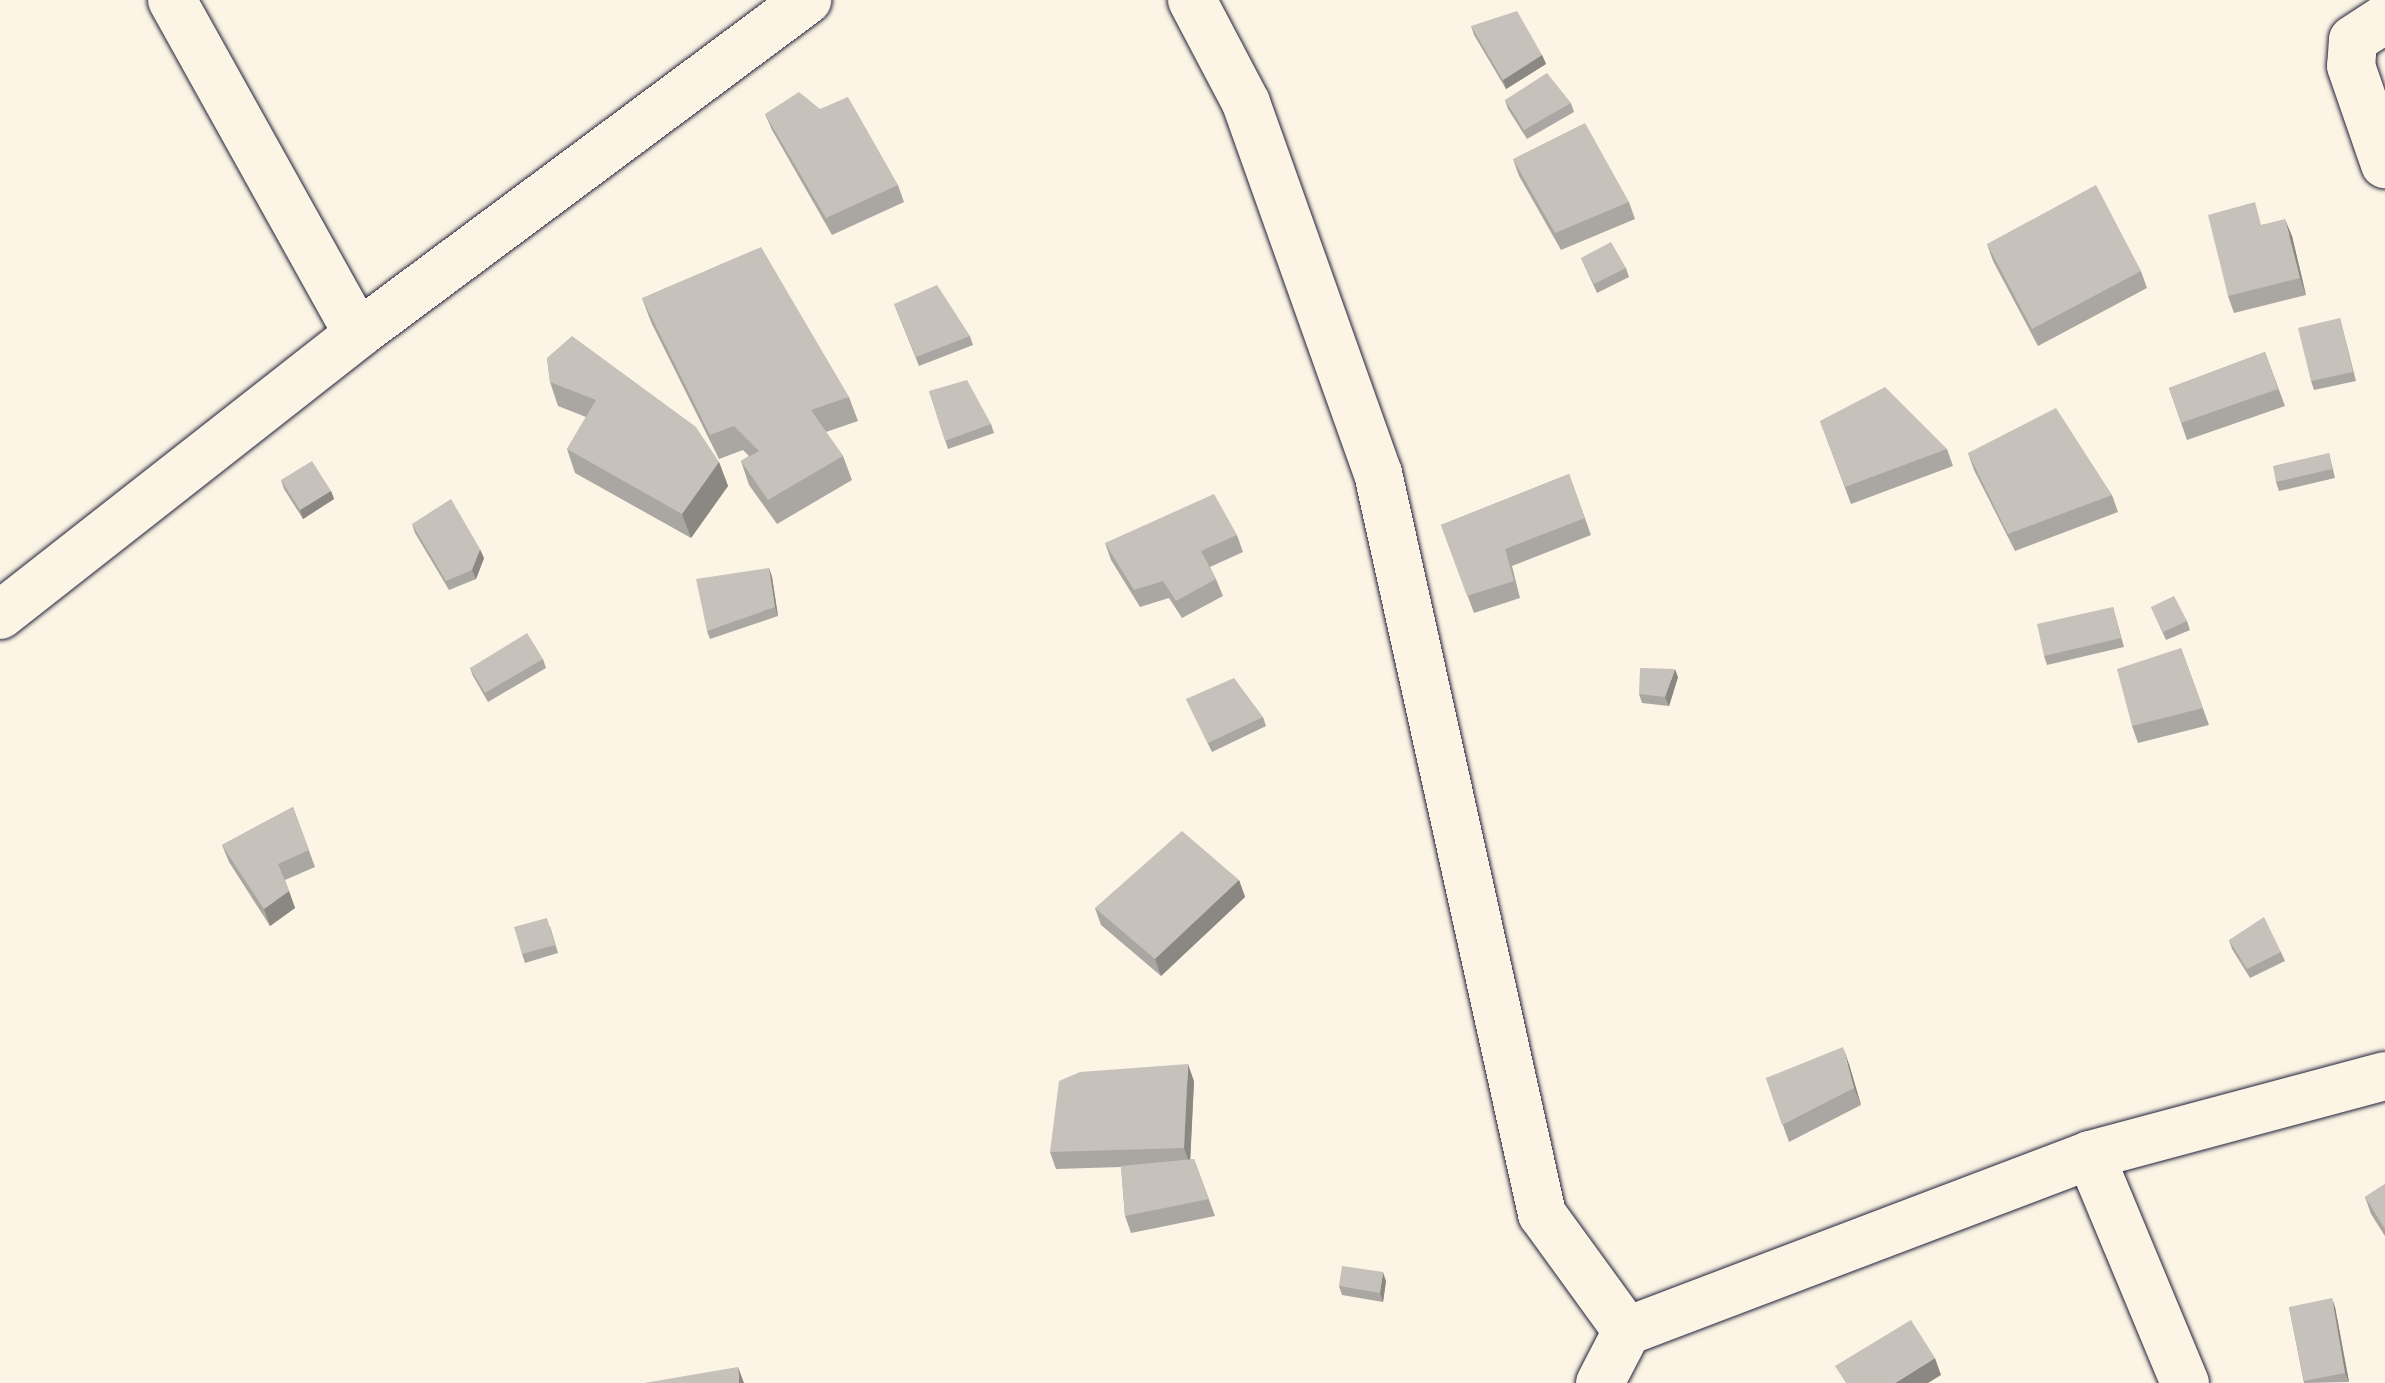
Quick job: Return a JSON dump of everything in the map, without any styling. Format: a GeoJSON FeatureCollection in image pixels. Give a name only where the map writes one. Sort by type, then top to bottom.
{"type":"FeatureCollection","features":[{"type":"Feature","properties":{"kind":"street"},"geometry":{"type":"LineString","coordinates":[[172,0],[358,334]]}},
{"type":"Feature","properties":{"kind":"street"},"geometry":{"type":"LineString","coordinates":[[0,615],[358,334],[807,0]]}},
{"type":"Feature","properties":{"kind":"street"},"geometry":{"type":"LineString","coordinates":[[1192,0],[1246,103],[1378,473],[1542,1214],[1626,1331]]}},
{"type":"Feature","properties":{"kind":"street"},"geometry":{"type":"LineString","coordinates":[[2385,19],[2353,40],[2352,66],[2385,164]]}},
{"type":"Feature","properties":{"kind":"street"},"geometry":{"type":"LineString","coordinates":[[1600,1383],[1626,1331],[2090,1156],[2385,1076]]}},
{"type":"Feature","properties":{"kind":"street"},"geometry":{"type":"LineString","coordinates":[[2090,1156],[2185,1383]]}},
{"type":"Feature","properties":{"kind":"building"},"geometry":{"type":"Polygon","coordinates":[[[1517,11],[1542,55],[1503,80],[1471,26],[1517,11]]]}},
{"type":"Feature","properties":{"kind":"building"},"geometry":{"type":"Polygon","coordinates":[[[1547,73],[1571,103],[1524,130],[1505,100],[1547,73]]]}},
{"type":"Feature","properties":{"kind":"building"},"geometry":{"type":"Polygon","coordinates":[[[799,92],[820,109],[848,97],[898,185],[826,218],[765,114],[799,92]]]}},
{"type":"Feature","properties":{"kind":"building"},"geometry":{"type":"Polygon","coordinates":[[[1585,123],[1629,202],[1555,233],[1513,159],[1585,123]]]}},
{"type":"Feature","properties":{"kind":"building"},"geometry":{"type":"Polygon","coordinates":[[[2096,185],[2141,271],[2032,329],[1987,244],[2096,185]]]}},
{"type":"Feature","properties":{"kind":"building"},"geometry":{"type":"Polygon","coordinates":[[[2255,202],[2261,225],[2285,219],[2300,278],[2228,296],[2208,215],[2255,202]]]}},
{"type":"Feature","properties":{"kind":"building"},"geometry":{"type":"Polygon","coordinates":[[[1611,242],[1626,268],[1594,284],[1581,258],[1611,242]]]}},
{"type":"Feature","properties":{"kind":"building"},"geometry":{"type":"Polygon","coordinates":[[[761,247],[849,397],[811,410],[843,456],[768,500],[741,461],[759,451],[734,426],[710,435],[642,298],[761,247]]]}},
{"type":"Feature","properties":{"kind":"building"},"geometry":{"type":"Polygon","coordinates":[[[937,285],[970,336],[916,357],[894,304],[937,285]]]}},
{"type":"Feature","properties":{"kind":"building"},"geometry":{"type":"Polygon","coordinates":[[[2340,318],[2353,372],[2311,381],[2298,328],[2340,318]]]}},
{"type":"Feature","properties":{"kind":"building"},"geometry":{"type":"Polygon","coordinates":[[[572,336],[696,427],[719,462],[682,514],[567,449],[596,400],[550,382],[547,358],[572,336]]]}},
{"type":"Feature","properties":{"kind":"building"},"geometry":{"type":"Polygon","coordinates":[[[2265,352],[2278,389],[2181,423],[2169,388],[2265,352]]]}},
{"type":"Feature","properties":{"kind":"building"},"geometry":{"type":"Polygon","coordinates":[[[967,380],[991,424],[945,441],[929,391],[967,380]]]}},
{"type":"Feature","properties":{"kind":"building"},"geometry":{"type":"Polygon","coordinates":[[[1885,387],[1947,449],[1845,487],[1820,421],[1885,387]]]}},
{"type":"Feature","properties":{"kind":"building"},"geometry":{"type":"Polygon","coordinates":[[[2056,408],[2112,495],[2008,534],[1968,453],[2056,408]]]}},
{"type":"Feature","properties":{"kind":"building"},"geometry":{"type":"Polygon","coordinates":[[[2329,453],[2332,469],[2276,482],[2273,466],[2329,453]]]}},
{"type":"Feature","properties":{"kind":"building"},"geometry":{"type":"Polygon","coordinates":[[[312,461],[331,491],[300,510],[281,480],[312,461]]]}},
{"type":"Feature","properties":{"kind":"building"},"geometry":{"type":"Polygon","coordinates":[[[1569,474],[1585,518],[1505,549],[1514,581],[1467,596],[1441,525],[1569,474]]]}},
{"type":"Feature","properties":{"kind":"building"},"geometry":{"type":"Polygon","coordinates":[[[1214,494],[1237,535],[1201,551],[1216,579],[1176,601],[1163,581],[1134,590],[1105,543],[1214,494]]]}},
{"type":"Feature","properties":{"kind":"building"},"geometry":{"type":"Polygon","coordinates":[[[451,499],[480,549],[472,570],[446,581],[412,524],[451,499]]]}},
{"type":"Feature","properties":{"kind":"building"},"geometry":{"type":"Polygon","coordinates":[[[769,568],[775,607],[707,631],[696,579],[769,568]]]}},
{"type":"Feature","properties":{"kind":"building"},"geometry":{"type":"Polygon","coordinates":[[[2174,596],[2187,621],[2163,632],[2151,607],[2174,596]]]}},
{"type":"Feature","properties":{"kind":"building"},"geometry":{"type":"Polygon","coordinates":[[[2113,607],[2121,638],[2044,656],[2037,624],[2113,607]]]}},
{"type":"Feature","properties":{"kind":"building"},"geometry":{"type":"Polygon","coordinates":[[[527,633],[543,659],[485,693],[470,668],[527,633]]]}},
{"type":"Feature","properties":{"kind":"building"},"geometry":{"type":"Polygon","coordinates":[[[2181,648],[2203,708],[2132,726],[2117,669],[2181,648]]]}},
{"type":"Feature","properties":{"kind":"building"},"geometry":{"type":"Polygon","coordinates":[[[1640,668],[1675,669],[1665,697],[1639,694],[1640,668]]]}},
{"type":"Feature","properties":{"kind":"building"},"geometry":{"type":"Polygon","coordinates":[[[1234,678],[1263,717],[1208,743],[1186,699],[1234,678]]]}},
{"type":"Feature","properties":{"kind":"building"},"geometry":{"type":"Polygon","coordinates":[[[293,807],[309,850],[278,864],[289,891],[264,909],[222,845],[293,807]]]}},
{"type":"Feature","properties":{"kind":"building"},"geometry":{"type":"Polygon","coordinates":[[[1182,831],[1239,880],[1155,959],[1095,908],[1182,831]]]}},
{"type":"Feature","properties":{"kind":"building"},"geometry":{"type":"Polygon","coordinates":[[[2264,917],[2281,952],[2247,969],[2229,940],[2264,917]]]}},
{"type":"Feature","properties":{"kind":"building"},"geometry":{"type":"Polygon","coordinates":[[[547,918],[555,945],[522,954],[514,927],[547,918]]]}},
{"type":"Feature","properties":{"kind":"building"},"geometry":{"type":"Polygon","coordinates":[[[1843,1047],[1854,1088],[1782,1125],[1766,1078],[1843,1047]]]}},
{"type":"Feature","properties":{"kind":"building"},"geometry":{"type":"Polygon","coordinates":[[[1188,1064],[1184,1148],[1050,1152],[1059,1081],[1080,1072],[1188,1064]]]}},
{"type":"Feature","properties":{"kind":"building"},"geometry":{"type":"Polygon","coordinates":[[[1194,1159],[1209,1199],[1125,1216],[1121,1166],[1194,1159]]]}},
{"type":"Feature","properties":{"kind":"building"},"geometry":{"type":"Polygon","coordinates":[[[2385,1184],[2385,1229],[2365,1197],[2385,1184]]]}},
{"type":"Feature","properties":{"kind":"building"},"geometry":{"type":"Polygon","coordinates":[[[1342,1266],[1383,1272],[1380,1293],[1339,1286],[1342,1266]]]}},
{"type":"Feature","properties":{"kind":"building"},"geometry":{"type":"Polygon","coordinates":[[[2332,1298],[2345,1373],[2304,1381],[2289,1307],[2332,1298]]]}},
{"type":"Feature","properties":{"kind":"building"},"geometry":{"type":"Polygon","coordinates":[[[1911,1320],[1935,1358],[1895,1383],[1846,1383],[1835,1366],[1911,1320]]]}},
{"type":"Feature","properties":{"kind":"building"},"geometry":{"type":"Polygon","coordinates":[[[738,1367],[739,1383],[644,1383],[738,1367]]]}}]}
